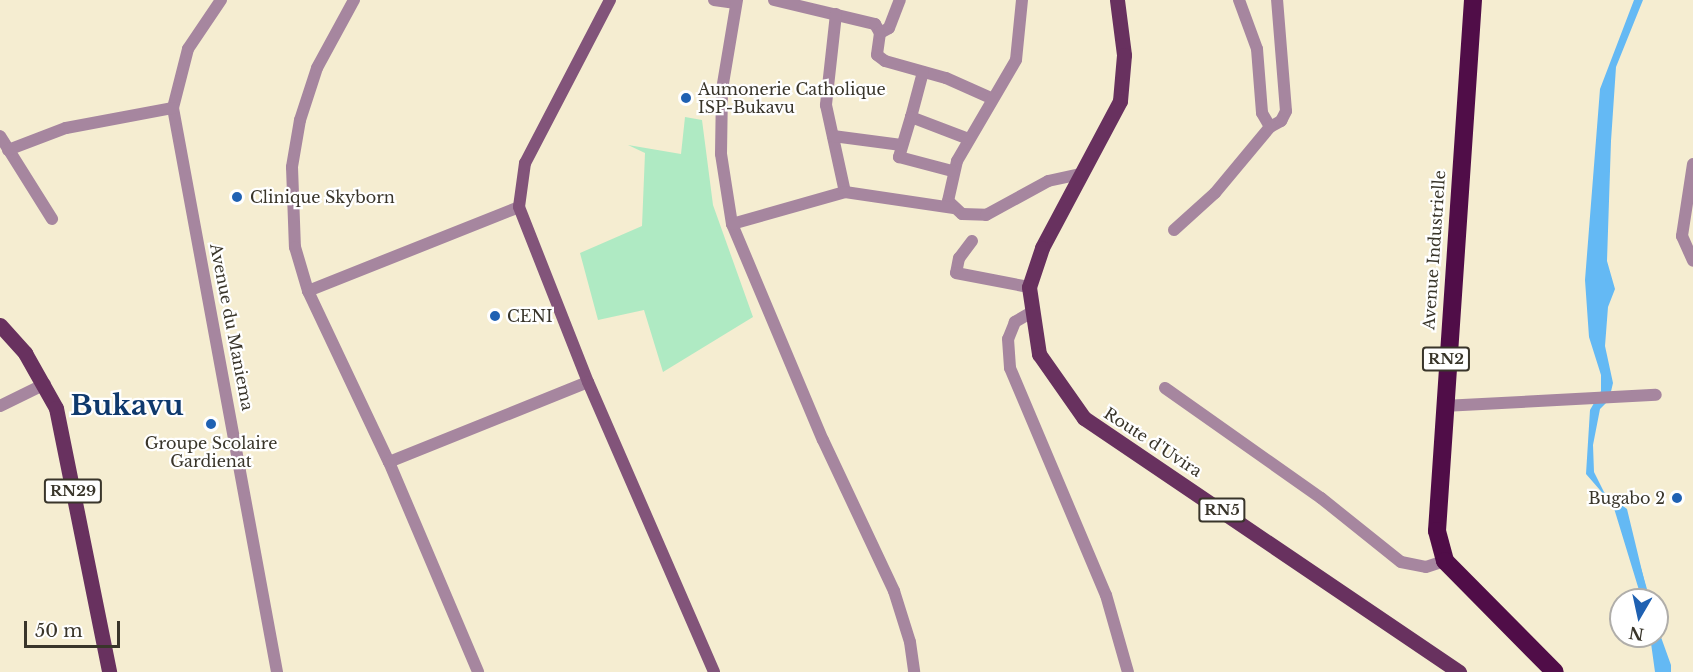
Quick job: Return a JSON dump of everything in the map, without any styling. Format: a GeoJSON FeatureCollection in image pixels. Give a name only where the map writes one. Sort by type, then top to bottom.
{"type":"FeatureCollection","features":[{"type":"Feature","properties":{"kind":"highway","name":"Avenue Industrielle"},"geometry":{"type":"LineString","coordinates":[[1473,0],[1443,406],[1437,531],[1445,561],[1555,672]]}},
{"type":"Feature","properties":{"kind":"main road","name":"Route d'Uvira"},"geometry":{"type":"LineString","coordinates":[[1117,0],[1123,28],[1124,80],[1112,121],[1042,249],[1029,287],[1039,354],[1084,418],[1459,672]]}},
{"type":"Feature","properties":{"kind":"main road","name":"RN29"},"geometry":{"type":"LineString","coordinates":[[0,325],[45,384],[63,435],[109,672]]}},
{"type":"Feature","properties":{"kind":"street","name":"Avenue du Maniema"},"geometry":{"type":"LineString","coordinates":[[221,0],[188,49],[173,108],[277,672]]}},
{"type":"Feature","properties":{"kind":"street"},"geometry":{"type":"LineString","coordinates":[[354,0],[317,68],[300,120],[292,167],[291,221],[308,291],[389,462],[478,672]]}},
{"type":"Feature","properties":{"kind":"street"},"geometry":{"type":"LineString","coordinates":[[610,0],[525,164],[519,207],[588,382],[714,672]]}},
{"type":"Feature","properties":{"kind":"street"},"geometry":{"type":"LineString","coordinates":[[714,0],[736,2],[722,90],[721,154],[732,224],[823,440],[894,591],[910,642],[914,672]]}},
{"type":"Feature","properties":{"kind":"street"},"geometry":{"type":"LineString","coordinates":[[774,0],[874,24],[880,33],[877,55],[993,99]]}},
{"type":"Feature","properties":{"kind":"street"},"geometry":{"type":"LineString","coordinates":[[880,33],[889,28],[900,0]]}},
{"type":"Feature","properties":{"kind":"street"},"geometry":{"type":"LineString","coordinates":[[954,208],[948,201],[952,171],[1016,60],[1022,0]]}},
{"type":"Feature","properties":{"kind":"street"},"geometry":{"type":"LineString","coordinates":[[1239,0],[1257,49],[1262,113],[1270,127]]}},
{"type":"Feature","properties":{"kind":"street"},"geometry":{"type":"LineString","coordinates":[[1174,230],[1215,193],[1270,127],[1281,121],[1286,111],[1277,0]]}},
{"type":"Feature","properties":{"kind":"street"},"geometry":{"type":"LineString","coordinates":[[836,14],[826,95],[845,192]]}},
{"type":"Feature","properties":{"kind":"street"},"geometry":{"type":"LineString","coordinates":[[923,72],[899,157],[952,171]]}},
{"type":"Feature","properties":{"kind":"street"},"geometry":{"type":"LineString","coordinates":[[9,150],[66,128],[173,108]]}},
{"type":"Feature","properties":{"kind":"street"},"geometry":{"type":"LineString","coordinates":[[911,117],[969,139]]}},
{"type":"Feature","properties":{"kind":"street"},"geometry":{"type":"LineString","coordinates":[[833,135],[901,145]]}},
{"type":"Feature","properties":{"kind":"street"},"geometry":{"type":"LineString","coordinates":[[0,136],[52,219]]}},
{"type":"Feature","properties":{"kind":"street"},"geometry":{"type":"LineString","coordinates":[[1693,164],[1682,236],[1693,260]]}},
{"type":"Feature","properties":{"kind":"street"},"geometry":{"type":"LineString","coordinates":[[732,224],[845,192],[954,208],[975,217],[986,215],[1048,181],[1082,174]]}},
{"type":"Feature","properties":{"kind":"street"},"geometry":{"type":"LineString","coordinates":[[308,291],[519,207]]}},
{"type":"Feature","properties":{"kind":"street"},"geometry":{"type":"LineString","coordinates":[[972,241],[959,258],[956,273],[1029,287]]}},
{"type":"Feature","properties":{"kind":"street"},"geometry":{"type":"LineString","coordinates":[[1032,312],[1015,322],[1008,339],[1010,368],[1106,595],[1128,672]]}},
{"type":"Feature","properties":{"kind":"street"},"geometry":{"type":"LineString","coordinates":[[389,462],[588,382]]}},
{"type":"Feature","properties":{"kind":"street"},"geometry":{"type":"LineString","coordinates":[[0,406],[45,384]]}},
{"type":"Feature","properties":{"kind":"street"},"geometry":{"type":"LineString","coordinates":[[1165,388],[1321,498],[1401,562],[1426,567],[1445,561]]}},
{"type":"Feature","properties":{"kind":"street"},"geometry":{"type":"LineString","coordinates":[[1443,406],[1581,397],[1656,395]]}},
{"type":"Feature","properties":{"kind":"green space"},"geometry":{"type":"Polygon","coordinates":[[[685,117],[702,120],[713,205],[753,317],[663,372],[644,310],[598,320],[580,253],[642,226],[645,153],[628,145],[681,154],[685,117]]]}},
{"type":"Feature","properties":{"kind":"water"},"geometry":{"type":"Polygon","coordinates":[[[1634,0],[1643,0],[1616,67],[1607,261],[1615,289],[1608,307],[1605,346],[1613,383],[1609,400],[1600,409],[1593,445],[1594,472],[1604,492],[1627,509],[1646,588],[1638,588],[1613,505],[1586,474],[1590,410],[1601,391],[1601,375],[1589,337],[1585,280],[1600,89],[1634,0]]]}},
{"type":"Feature","properties":{"kind":"water"},"geometry":{"type":"Polygon","coordinates":[[[1652,648],[1665,648],[1671,672],[1655,672],[1652,648]]]}},
{"type":"Feature","properties":{"kind":"waterway"},"geometry":{"type":"LineString","coordinates":[[1638,565],[1645,588]]}},
{"type":"Feature","properties":{"kind":"place","name":"Aumonerie Catholique ISP-Bukavu"},"geometry":{"type":"Point","coordinates":[686,98]}},
{"type":"Feature","properties":{"kind":"place","name":"Clinique Skyborn"},"geometry":{"type":"Point","coordinates":[237,197]}},
{"type":"Feature","properties":{"kind":"place","name":"CENI"},"geometry":{"type":"Point","coordinates":[495,316]}},
{"type":"Feature","properties":{"kind":"place","name":"Groupe Scolaire Gardienat"},"geometry":{"type":"Point","coordinates":[211,424]}},
{"type":"Feature","properties":{"kind":"place","name":"Bugabo 2"},"geometry":{"type":"Point","coordinates":[1677,498]}},
{"type":"Feature","properties":{"kind":"district","name":"Bukavu"},"geometry":{"type":"Point","coordinates":[127,406]}}]}
